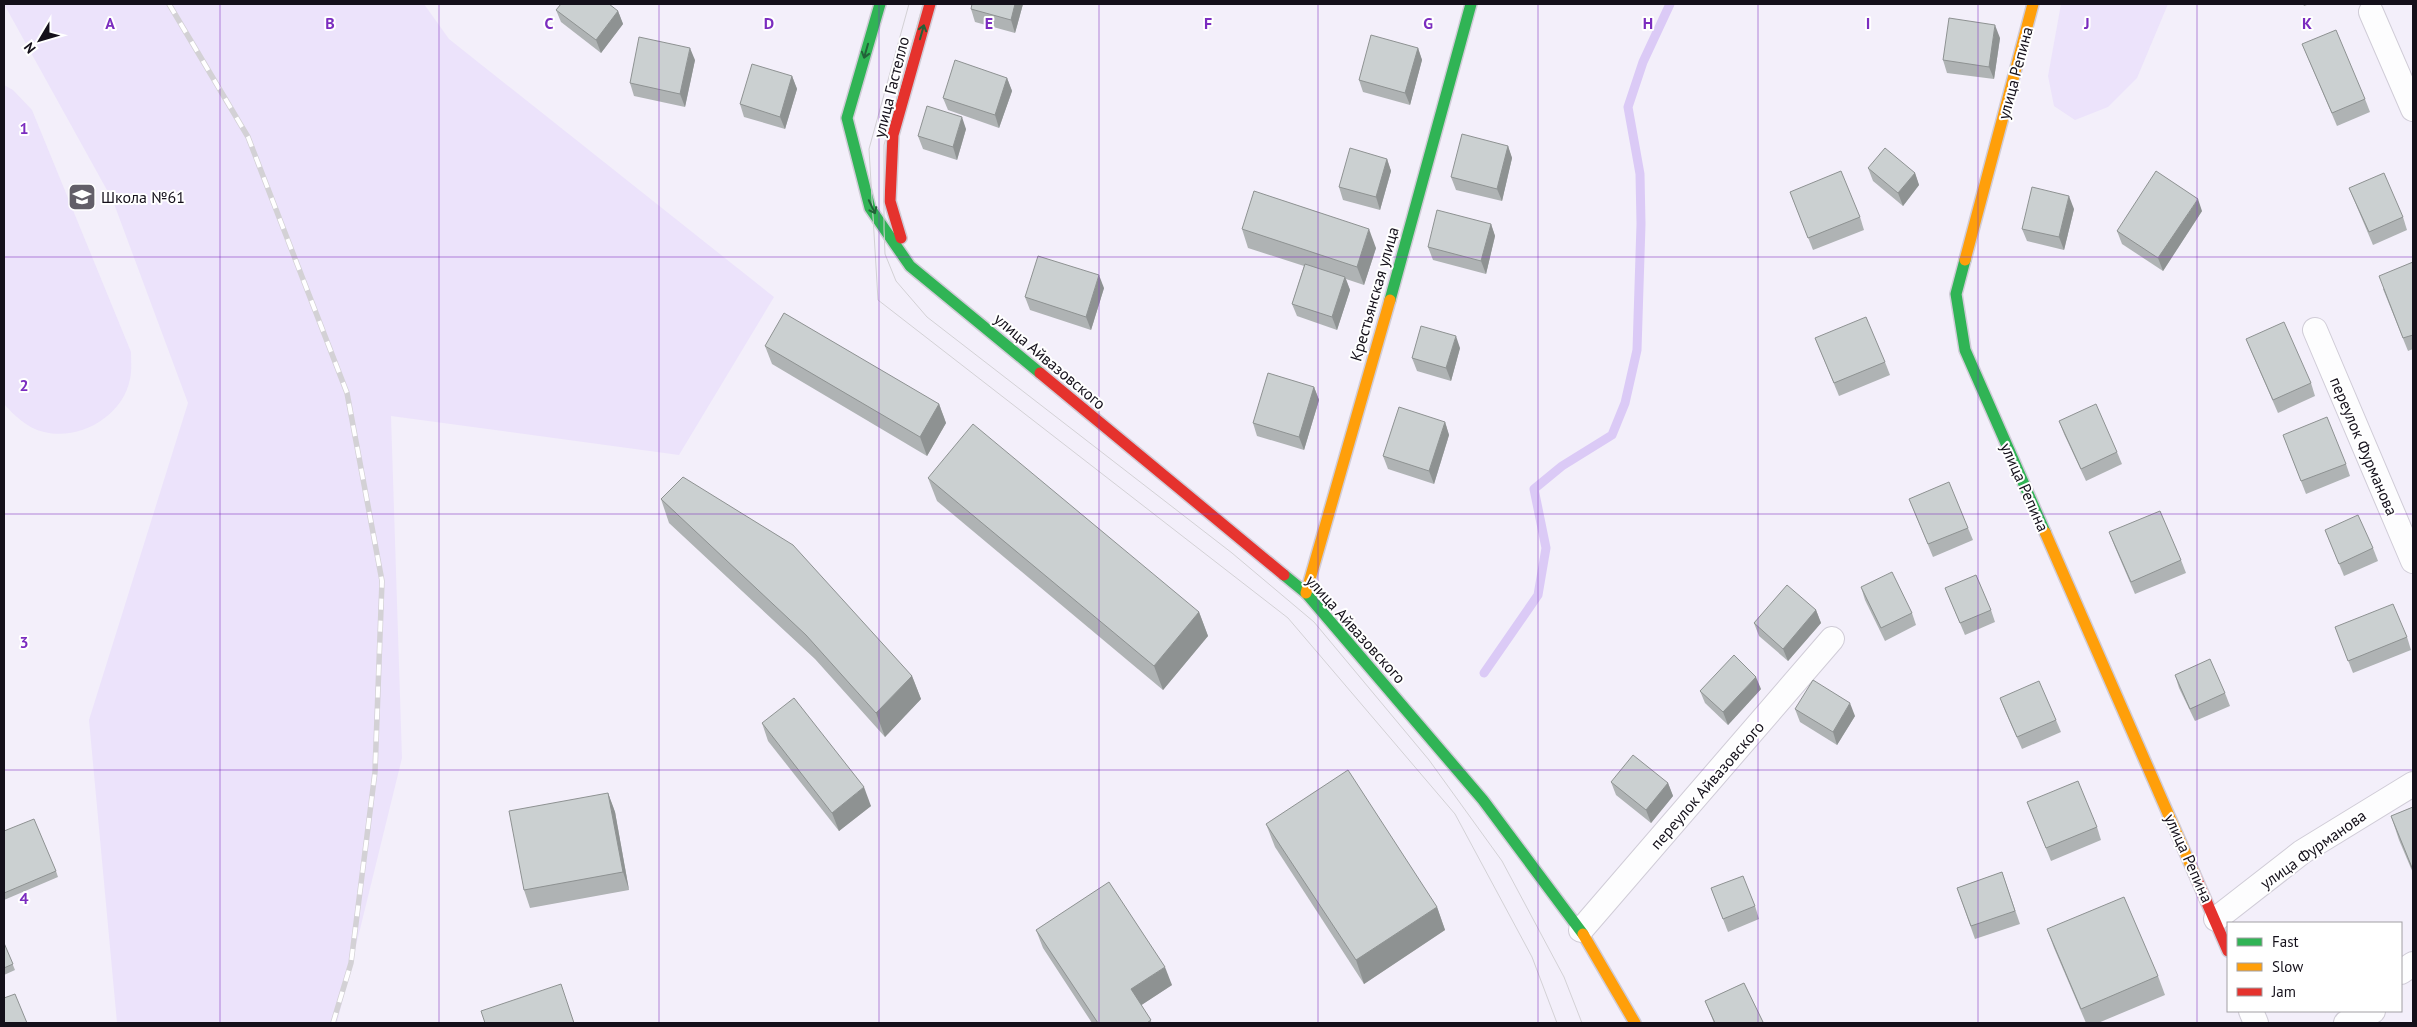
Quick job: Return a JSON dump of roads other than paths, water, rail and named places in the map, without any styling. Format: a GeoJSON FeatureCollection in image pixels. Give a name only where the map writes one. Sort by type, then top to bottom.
{"type":"FeatureCollection","features":[{"type":"Feature","properties":{"kind":"street","name":"улица Айвазовского"},"geometry":{"type":"LineString","coordinates":[[880,4],[847,118],[870,208],[910,266],[1306,593],[1483,800],[1581,930],[1635,1023]]}},
{"type":"Feature","properties":{"kind":"street","name":"улица Гастелло"},"geometry":{"type":"LineString","coordinates":[[910,266],[890,201],[893,135],[930,4]]}},
{"type":"Feature","properties":{"kind":"street","name":"Крестьянская улица"},"geometry":{"type":"LineString","coordinates":[[1306,593],[1395,282],[1471,4]]}},
{"type":"Feature","properties":{"kind":"street","name":"улица Репина"},"geometry":{"type":"LineString","coordinates":[[2033,4],[1956,294],[1958,320],[1965,350],[2216,919],[2227,948]]}},
{"type":"Feature","properties":{"kind":"street"},"geometry":{"type":"LineString","coordinates":[[2371,12],[2413,109]]}},
{"type":"Feature","properties":{"kind":"street","name":"переулок Фурманова"},"geometry":{"type":"LineString","coordinates":[[2315,330],[2413,561]]}},
{"type":"Feature","properties":{"kind":"street","name":"переулок Айвазовского"},"geometry":{"type":"LineString","coordinates":[[1581,930],[1832,640]]}},
{"type":"Feature","properties":{"kind":"street","name":"улица Фурманова"},"geometry":{"type":"LineString","coordinates":[[2216,919],[2302,852],[2413,784]]}},
{"type":"Feature","properties":{"kind":"street"},"geometry":{"type":"LineString","coordinates":[[2402,971],[2413,964]]}},
{"type":"Feature","properties":{"kind":"street"},"geometry":{"type":"LineString","coordinates":[[2346,1023],[2371,1012]]}},
{"type":"Feature","properties":{"kind":"waterway"},"geometry":{"type":"LineString","coordinates":[[1484,673],[1538,595],[1546,548],[1534,489],[1562,466],[1612,435],[1625,403],[1637,350],[1641,224],[1640,174],[1628,107],[1643,62],[1670,4]]}},
{"type":"Feature","properties":{"kind":"tram line"},"geometry":{"type":"LineString","coordinates":[[909,4],[869,149],[878,300],[1288,618],[1455,814],[1532,957],[1557,1023]]}},
{"type":"Feature","properties":{"kind":"tram line"},"geometry":{"type":"LineString","coordinates":[[923,4],[884,145],[885,254],[896,281],[927,317],[1232,553],[1314,622],[1429,760],[1502,861],[1564,977],[1582,1023]]}},
{"type":"Feature","properties":{"kind":"railway"},"geometry":{"type":"LineString","coordinates":[[169,4],[248,137],[347,393],[382,581],[375,772],[351,963],[333,1023]]}},
{"type":"Feature","properties":{"kind":"place","name":"Школа №61"},"geometry":{"type":"Point","coordinates":[82,197]}}]}
